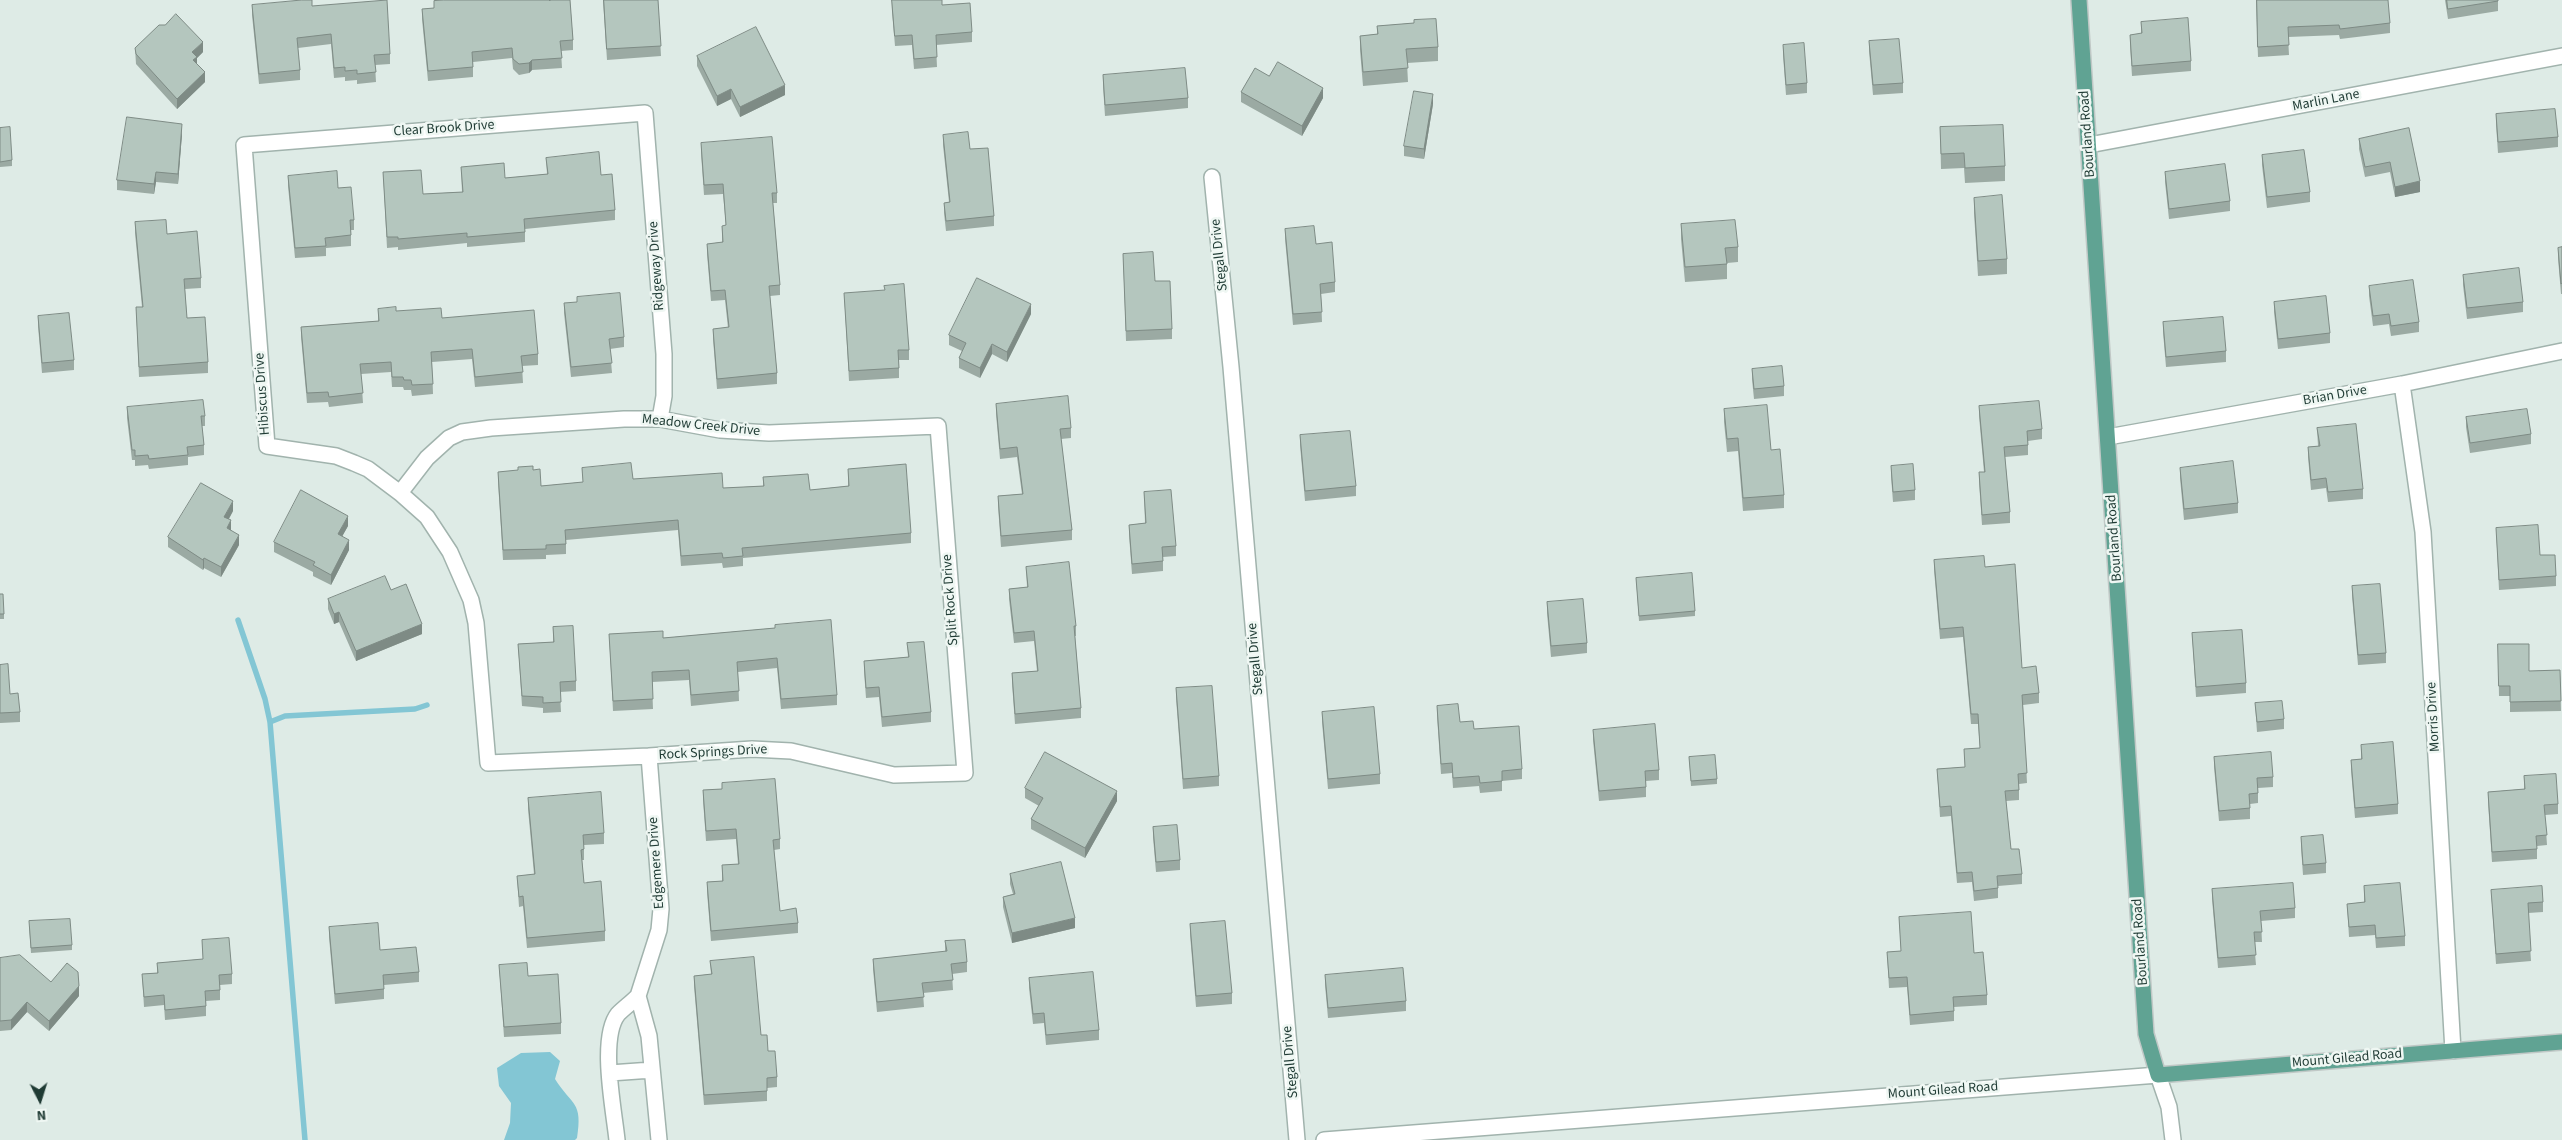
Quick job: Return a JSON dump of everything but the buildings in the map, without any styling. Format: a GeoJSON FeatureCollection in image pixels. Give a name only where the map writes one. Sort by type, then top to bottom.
{"type":"FeatureCollection","features":[{"type":"Feature","properties":{"kind":"main road","name":"Bourland Road"},"geometry":{"type":"LineString","coordinates":[[2080,0],[2146,1034],[2158,1074]]}},
{"type":"Feature","properties":{"kind":"main road","name":"Mount Gilead Road"},"geometry":{"type":"LineString","coordinates":[[2158,1074],[2562,1042]]}},
{"type":"Feature","properties":{"kind":"street","name":"Marlin Lane"},"geometry":{"type":"LineString","coordinates":[[2089,145],[2562,56]]}},
{"type":"Feature","properties":{"kind":"street","name":"Clear Brook Drive"},"geometry":{"type":"LineString","coordinates":[[244,145],[645,113]]}},
{"type":"Feature","properties":{"kind":"street","name":"Ridgeway Drive"},"geometry":{"type":"LineString","coordinates":[[645,113],[664,354],[664,396],[660,419]]}},
{"type":"Feature","properties":{"kind":"street","name":"Hibiscus Drive"},"geometry":{"type":"LineString","coordinates":[[244,145],[267,446],[336,456],[368,470],[400,493],[426,517],[450,552],[471,600],[476,623],[488,763]]}},
{"type":"Feature","properties":{"kind":"street","name":"Stegall Drive"},"geometry":{"type":"LineString","coordinates":[[1212,177],[1231,367],[1297,1140]]}},
{"type":"Feature","properties":{"kind":"street","name":"Brian Drive"},"geometry":{"type":"LineString","coordinates":[[2108,437],[2402,384],[2562,351]]}},
{"type":"Feature","properties":{"kind":"street","name":"Morris Drive"},"geometry":{"type":"LineString","coordinates":[[2402,384],[2423,532],[2453,1051]]}},
{"type":"Feature","properties":{"kind":"street","name":"Meadow Creek Drive"},"geometry":{"type":"LineString","coordinates":[[400,493],[427,458],[449,438],[462,432],[601,419],[660,419],[720,430],[769,433],[938,426]]}},
{"type":"Feature","properties":{"kind":"street","name":"Split Rock Drive"},"geometry":{"type":"LineString","coordinates":[[938,426],[965,774]]}},
{"type":"Feature","properties":{"kind":"street","name":"Rock Springs Drive"},"geometry":{"type":"LineString","coordinates":[[488,763],[773,749],[791,751],[894,775],[965,774]]}},
{"type":"Feature","properties":{"kind":"street","name":"Edgemere Drive"},"geometry":{"type":"LineString","coordinates":[[618,1140],[610,1073],[610,1038],[617,1016],[638,996],[659,930],[661,909],[649,756]]}},
{"type":"Feature","properties":{"kind":"street"},"geometry":{"type":"LineString","coordinates":[[638,996],[649,1036],[659,1140]]}},
{"type":"Feature","properties":{"kind":"street"},"geometry":{"type":"LineString","coordinates":[[610,1073],[652,1070]]}},
{"type":"Feature","properties":{"kind":"street","name":"Mount Gilead Road"},"geometry":{"type":"LineString","coordinates":[[1324,1140],[2158,1074]]}},
{"type":"Feature","properties":{"kind":"street"},"geometry":{"type":"LineString","coordinates":[[2158,1074],[2168,1107],[2173,1140]]}},
{"type":"Feature","properties":{"kind":"water"},"geometry":{"type":"Polygon","coordinates":[[[550,1052],[560,1061],[555,1079],[577,1110],[577,1138],[575,1140],[504,1140],[510,1123],[511,1103],[499,1086],[497,1068],[521,1053],[550,1052]]]}},
{"type":"Feature","properties":{"kind":"waterway"},"geometry":{"type":"LineString","coordinates":[[238,620],[265,699],[270,722],[305,1140]]}},
{"type":"Feature","properties":{"kind":"waterway"},"geometry":{"type":"LineString","coordinates":[[270,722],[285,716],[415,709],[427,705]]}}]}
